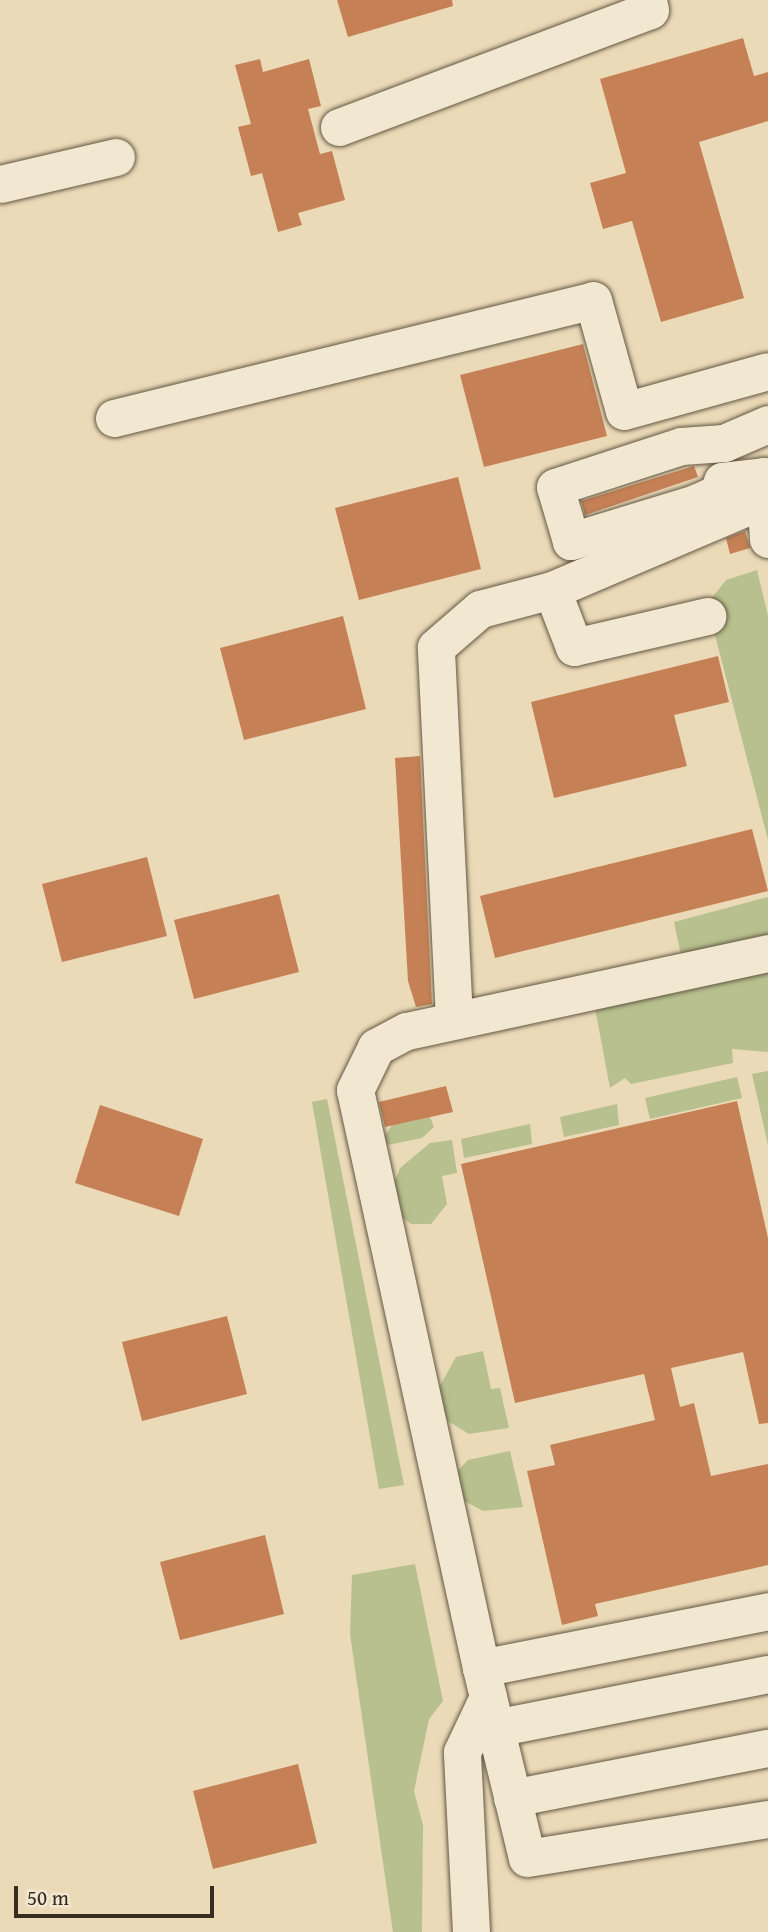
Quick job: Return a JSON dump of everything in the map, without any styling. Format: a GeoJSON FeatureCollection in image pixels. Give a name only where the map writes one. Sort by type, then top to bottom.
{"type":"FeatureCollection","features":[{"type":"Feature","properties":{"kind":"street"},"geometry":{"type":"LineString","coordinates":[[339,127],[649,5]]}},
{"type":"Feature","properties":{"kind":"street"},"geometry":{"type":"LineString","coordinates":[[0,184],[116,157]]}},
{"type":"Feature","properties":{"kind":"street"},"geometry":{"type":"LineString","coordinates":[[114,418],[593,300],[624,411],[768,371]]}},
{"type":"Feature","properties":{"kind":"street"},"geometry":{"type":"LineString","coordinates":[[766,473],[722,481],[718,493],[696,503],[571,541],[555,487],[681,446],[724,443],[768,425]]}},
{"type":"Feature","properties":{"kind":"street"},"geometry":{"type":"LineString","coordinates":[[766,473],[768,539]]}},
{"type":"Feature","properties":{"kind":"street"},"geometry":{"type":"LineString","coordinates":[[454,1019],[436,647],[480,609],[552,590],[766,473]]}},
{"type":"Feature","properties":{"kind":"street"},"geometry":{"type":"LineString","coordinates":[[552,590],[574,646],[707,616]]}},
{"type":"Feature","properties":{"kind":"street"},"geometry":{"type":"LineString","coordinates":[[768,953],[406,1031],[376,1047],[355,1090],[488,1698],[527,1858],[768,1819]]}},
{"type":"Feature","properties":{"kind":"street"},"geometry":{"type":"LineString","coordinates":[[471,1932],[462,1752],[488,1698],[768,1611]]}},
{"type":"Feature","properties":{"kind":"street"},"geometry":{"type":"LineString","coordinates":[[488,1698],[768,1674]]}},
{"type":"Feature","properties":{"kind":"street"},"geometry":{"type":"LineString","coordinates":[[512,1798],[768,1748]]}},
{"type":"Feature","properties":{"kind":"green space"},"geometry":{"type":"Polygon","coordinates":[[[757,570],[768,616],[768,840],[707,604],[726,580],[757,570]]]}},
{"type":"Feature","properties":{"kind":"green space"},"geometry":{"type":"Polygon","coordinates":[[[768,897],[768,940],[682,960],[674,922],[768,897]]]}},
{"type":"Feature","properties":{"kind":"green space"},"geometry":{"type":"Polygon","coordinates":[[[768,958],[768,1052],[732,1049],[733,1063],[631,1084],[625,1078],[610,1088],[594,1003],[768,958]]]}},
{"type":"Feature","properties":{"kind":"green space"},"geometry":{"type":"Polygon","coordinates":[[[768,1071],[768,1145],[752,1074],[768,1071]]]}},
{"type":"Feature","properties":{"kind":"green space"},"geometry":{"type":"Polygon","coordinates":[[[737,1077],[742,1098],[650,1119],[645,1098],[737,1077]]]}},
{"type":"Feature","properties":{"kind":"green space"},"geometry":{"type":"Polygon","coordinates":[[[327,1099],[404,1485],[379,1489],[312,1102],[327,1099]]]}},
{"type":"Feature","properties":{"kind":"green space"},"geometry":{"type":"Polygon","coordinates":[[[617,1104],[619,1125],[564,1137],[560,1117],[617,1104]]]}},
{"type":"Feature","properties":{"kind":"green space"},"geometry":{"type":"Polygon","coordinates":[[[430,1117],[434,1127],[422,1138],[388,1145],[384,1137],[392,1125],[430,1117]]]}},
{"type":"Feature","properties":{"kind":"green space"},"geometry":{"type":"Polygon","coordinates":[[[530,1124],[532,1144],[464,1158],[461,1139],[530,1124]]]}},
{"type":"Feature","properties":{"kind":"green space"},"geometry":{"type":"Polygon","coordinates":[[[452,1140],[457,1173],[442,1176],[447,1204],[431,1224],[411,1224],[399,1215],[393,1186],[400,1168],[430,1143],[452,1140]]]}},
{"type":"Feature","properties":{"kind":"green space"},"geometry":{"type":"Polygon","coordinates":[[[483,1351],[491,1389],[500,1388],[509,1428],[469,1434],[448,1421],[436,1393],[456,1357],[483,1351]]]}},
{"type":"Feature","properties":{"kind":"green space"},"geometry":{"type":"Polygon","coordinates":[[[510,1451],[523,1507],[483,1511],[457,1497],[454,1475],[468,1460],[510,1451]]]}},
{"type":"Feature","properties":{"kind":"green space"},"geometry":{"type":"Polygon","coordinates":[[[415,1564],[443,1701],[429,1719],[414,1791],[423,1825],[422,1932],[393,1932],[350,1634],[352,1575],[415,1564]]]}},
{"type":"Feature","properties":{"kind":"building"},"geometry":{"type":"Polygon","coordinates":[[[337,0],[452,0],[453,6],[348,37],[337,0]]]}},
{"type":"Feature","properties":{"kind":"building"},"geometry":{"type":"Polygon","coordinates":[[[743,38],[754,76],[768,72],[768,121],[699,142],[744,298],[661,322],[632,221],[603,229],[590,183],[626,173],[600,79],[743,38]]]}},
{"type":"Feature","properties":{"kind":"building"},"geometry":{"type":"Polygon","coordinates":[[[260,59],[263,72],[309,59],[321,106],[308,109],[320,154],[332,151],[345,200],[298,213],[302,225],[278,232],[262,173],[251,176],[238,127],[251,124],[235,65],[260,59]]]}},
{"type":"Feature","properties":{"kind":"building"},"geometry":{"type":"Polygon","coordinates":[[[583,344],[607,436],[484,467],[460,375],[583,344]]]}},
{"type":"Feature","properties":{"kind":"building"},"geometry":{"type":"Polygon","coordinates":[[[694,466],[698,477],[585,515],[581,501],[694,466]]]}},
{"type":"Feature","properties":{"kind":"building"},"geometry":{"type":"Polygon","coordinates":[[[458,477],[481,569],[359,600],[335,508],[458,477]]]}},
{"type":"Feature","properties":{"kind":"building"},"geometry":{"type":"Polygon","coordinates":[[[745,531],[750,548],[730,554],[726,538],[745,531]]]}},
{"type":"Feature","properties":{"kind":"building"},"geometry":{"type":"Polygon","coordinates":[[[343,616],[366,709],[244,740],[220,648],[343,616]]]}},
{"type":"Feature","properties":{"kind":"building"},"geometry":{"type":"Polygon","coordinates":[[[718,656],[729,702],[674,715],[687,766],[554,798],[531,702],[718,656]]]}},
{"type":"Feature","properties":{"kind":"building"},"geometry":{"type":"Polygon","coordinates":[[[420,756],[432,1004],[416,1007],[408,981],[395,758],[420,756]]]}},
{"type":"Feature","properties":{"kind":"building"},"geometry":{"type":"Polygon","coordinates":[[[752,829],[768,891],[495,958],[480,896],[752,829]]]}},
{"type":"Feature","properties":{"kind":"building"},"geometry":{"type":"Polygon","coordinates":[[[147,857],[167,936],[62,962],[42,884],[147,857]]]}},
{"type":"Feature","properties":{"kind":"building"},"geometry":{"type":"Polygon","coordinates":[[[279,894],[299,972],[194,999],[174,920],[279,894]]]}},
{"type":"Feature","properties":{"kind":"building"},"geometry":{"type":"Polygon","coordinates":[[[446,1086],[453,1112],[385,1127],[379,1102],[446,1086]]]}},
{"type":"Feature","properties":{"kind":"building"},"geometry":{"type":"Polygon","coordinates":[[[737,1101],[768,1238],[768,1423],[759,1424],[743,1352],[671,1368],[680,1407],[694,1403],[711,1476],[768,1464],[768,1565],[595,1604],[598,1616],[562,1625],[527,1471],[555,1465],[550,1445],[655,1420],[644,1374],[515,1403],[461,1164],[737,1101]]]}},
{"type":"Feature","properties":{"kind":"building"},"geometry":{"type":"Polygon","coordinates":[[[100,1105],[203,1139],[179,1216],[75,1183],[100,1105]]]}},
{"type":"Feature","properties":{"kind":"building"},"geometry":{"type":"Polygon","coordinates":[[[227,1316],[247,1394],[142,1421],[122,1342],[227,1316]]]}},
{"type":"Feature","properties":{"kind":"building"},"geometry":{"type":"Polygon","coordinates":[[[265,1535],[284,1614],[180,1640],[160,1562],[265,1535]]]}},
{"type":"Feature","properties":{"kind":"building"},"geometry":{"type":"Polygon","coordinates":[[[298,1764],[317,1843],[213,1869],[193,1791],[298,1764]]]}}]}
